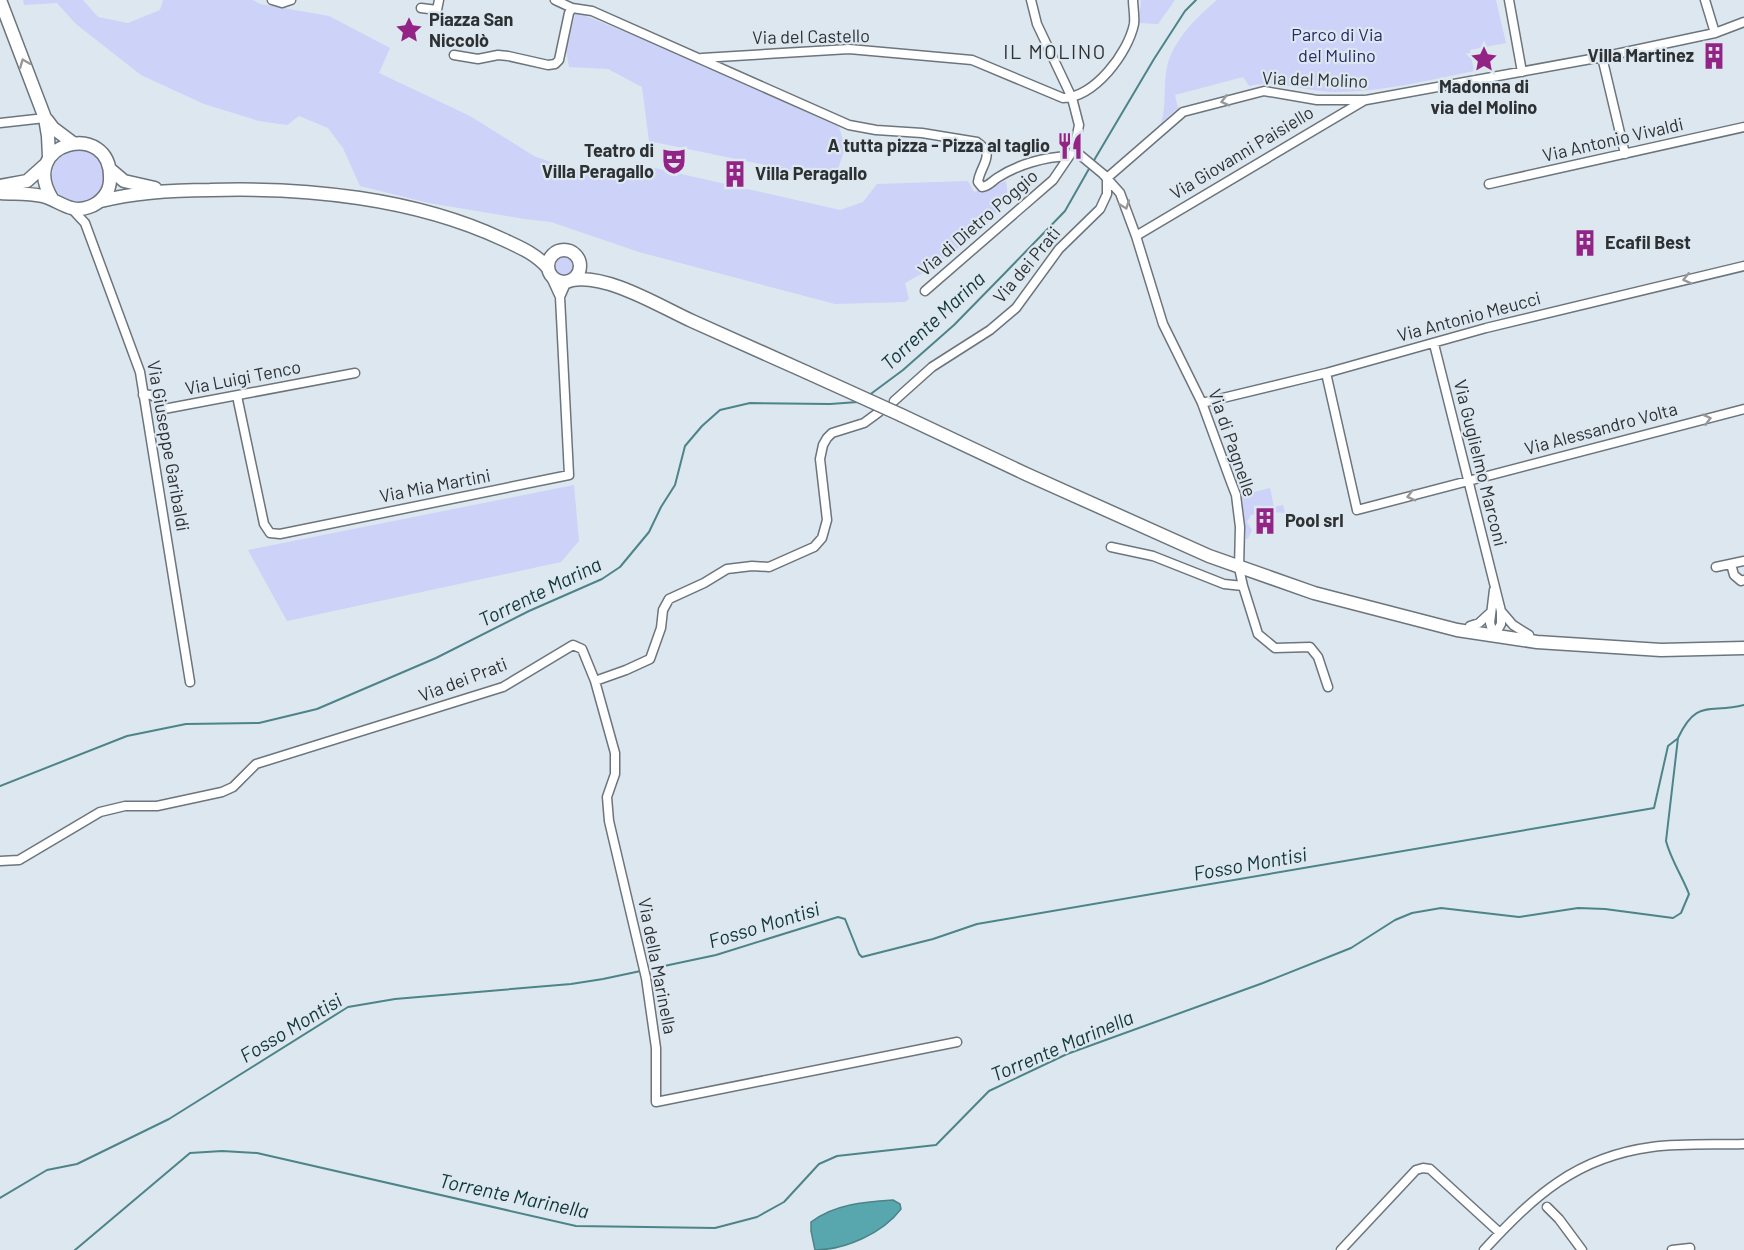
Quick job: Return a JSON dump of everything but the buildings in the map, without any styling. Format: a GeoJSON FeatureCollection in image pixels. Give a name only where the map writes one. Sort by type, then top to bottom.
{"type":"FeatureCollection","features":[{"type":"Feature","properties":{"kind":"main road"},"geometry":{"type":"LineString","coordinates":[[0,0],[45,118],[48,161],[44,181],[53,200]]}},
{"type":"Feature","properties":{"kind":"main road"},"geometry":{"type":"LineString","coordinates":[[45,118],[53,128],[73,143]]}},
{"type":"Feature","properties":{"kind":"main road"},"geometry":{"type":"LineString","coordinates":[[0,186],[27,182],[57,149],[73,143],[82,143],[95,147],[106,158],[111,170],[110,185],[97,203]]}},
{"type":"Feature","properties":{"kind":"main road"},"geometry":{"type":"LineString","coordinates":[[111,170],[124,181],[168,191]]}},
{"type":"Feature","properties":{"kind":"main road"},"geometry":{"type":"LineString","coordinates":[[0,193],[32,194],[72,209],[82,209],[122,196],[168,191],[235,189],[311,192],[373,201],[476,227],[533,254],[544,255],[564,249],[573,252],[580,263],[597,280]]}},
{"type":"Feature","properties":{"kind":"main road"},"geometry":{"type":"LineString","coordinates":[[549,271],[549,259],[555,252]]}},
{"type":"Feature","properties":{"kind":"main road"},"geometry":{"type":"LineString","coordinates":[[533,254],[558,280],[581,278],[597,280],[627,291],[1026,474],[1239,568],[1314,593],[1456,630],[1528,635],[1561,643]]}},
{"type":"Feature","properties":{"kind":"main road"},"geometry":{"type":"LineString","coordinates":[[569,280],[578,273],[580,263]]}},
{"type":"Feature","properties":{"kind":"main road"},"geometry":{"type":"LineString","coordinates":[[1426,621],[1470,626],[1536,642],[1661,650],[1744,648]]}},
{"type":"Feature","properties":{"kind":"street"},"geometry":{"type":"LineString","coordinates":[[272,0],[282,3],[291,0]]}},
{"type":"Feature","properties":{"kind":"street"},"geometry":{"type":"LineString","coordinates":[[421,8],[436,10],[439,0]]}},
{"type":"Feature","properties":{"kind":"street","name":"Via del Castello"},"geometry":{"type":"LineString","coordinates":[[555,0],[572,8],[592,11],[698,58],[849,49],[972,60],[1063,98],[1072,98]]}},
{"type":"Feature","properties":{"kind":"street"},"geometry":{"type":"LineString","coordinates":[[1030,0],[1036,24],[1072,98],[1079,125],[1074,153]]}},
{"type":"Feature","properties":{"kind":"street"},"geometry":{"type":"LineString","coordinates":[[1072,98],[1107,75],[1124,49],[1134,23],[1133,0]]}},
{"type":"Feature","properties":{"kind":"street"},"geometry":{"type":"LineString","coordinates":[[1509,0],[1522,72]]}},
{"type":"Feature","properties":{"kind":"street"},"geometry":{"type":"LineString","coordinates":[[1705,0],[1715,33]]}},
{"type":"Feature","properties":{"kind":"street"},"geometry":{"type":"LineString","coordinates":[[454,55],[478,59],[498,55],[548,65],[555,64],[559,60],[568,13],[572,8]]}},
{"type":"Feature","properties":{"kind":"street","name":"Via del Molino"},"geometry":{"type":"LineString","coordinates":[[1105,176],[1183,112],[1264,91],[1317,100],[1365,100],[1602,57],[1715,33],[1744,22]]}},
{"type":"Feature","properties":{"kind":"street"},"geometry":{"type":"LineString","coordinates":[[1602,57],[1625,154]]}},
{"type":"Feature","properties":{"kind":"street"},"geometry":{"type":"LineString","coordinates":[[698,58],[849,125],[977,142],[985,147],[987,152],[984,166],[978,177],[981,187],[1025,165],[1049,157],[1074,153],[1105,176]]}},
{"type":"Feature","properties":{"kind":"street","name":"Via Giovanni Paisiello"},"geometry":{"type":"LineString","coordinates":[[1136,236],[1365,100]]}},
{"type":"Feature","properties":{"kind":"street"},"geometry":{"type":"LineString","coordinates":[[0,123],[45,118]]}},
{"type":"Feature","properties":{"kind":"street","name":"Via Antonio Vivaldi"},"geometry":{"type":"LineString","coordinates":[[1489,184],[1744,127]]}},
{"type":"Feature","properties":{"kind":"street","name":"Via di Dietro Poggio"},"geometry":{"type":"LineString","coordinates":[[925,291],[1053,180],[1074,153]]}},
{"type":"Feature","properties":{"kind":"street","name":"Via di Pagnelle"},"geometry":{"type":"LineString","coordinates":[[1105,176],[1120,193],[1136,236],[1162,324],[1202,402],[1236,495],[1240,527],[1239,568],[1258,634],[1275,648],[1310,647],[1318,657],[1328,687]]}},
{"type":"Feature","properties":{"kind":"street","name":"Via dei Prati"},"geometry":{"type":"LineString","coordinates":[[894,401],[932,367],[990,330],[1016,308],[1059,249],[1100,209],[1107,194],[1105,176]]}},
{"type":"Feature","properties":{"kind":"street"},"geometry":{"type":"LineString","coordinates":[[85,223],[86,217],[97,203]]}},
{"type":"Feature","properties":{"kind":"street","name":"Via Giuseppe Garibaldi"},"geometry":{"type":"LineString","coordinates":[[72,209],[85,223],[140,372],[190,682]]}},
{"type":"Feature","properties":{"kind":"street","name":"Via Antonio Meucci"},"geometry":{"type":"LineString","coordinates":[[1202,402],[1326,373],[1486,328],[1744,266]]}},
{"type":"Feature","properties":{"kind":"street","name":"Via Mia Martini"},"geometry":{"type":"LineString","coordinates":[[237,396],[264,524],[270,533],[280,534],[569,475],[561,297],[549,271]]}},
{"type":"Feature","properties":{"kind":"street","name":"Via Mia Martini"},"geometry":{"type":"LineString","coordinates":[[561,297],[569,280]]}},
{"type":"Feature","properties":{"kind":"street","name":"Via Guglielmo Marconi"},"geometry":{"type":"LineString","coordinates":[[1434,344],[1494,590],[1496,611],[1494,632]]}},
{"type":"Feature","properties":{"kind":"street","name":"Via Luigi Tenco"},"geometry":{"type":"LineString","coordinates":[[143,395],[151,394],[164,409],[356,373]]}},
{"type":"Feature","properties":{"kind":"street","name":"Via Alessandro Volta"},"geometry":{"type":"LineString","coordinates":[[1326,373],[1357,510],[1744,409]]}},
{"type":"Feature","properties":{"kind":"street"},"geometry":{"type":"LineString","coordinates":[[595,681],[650,659],[661,628],[663,610],[669,599],[704,584],[728,569],[752,566],[769,567],[814,547],[822,537],[827,520],[820,459],[823,445],[832,433],[864,423],[879,412]]}},
{"type":"Feature","properties":{"kind":"street"},"geometry":{"type":"LineString","coordinates":[[1112,547],[1153,556],[1224,584],[1243,586]]}},
{"type":"Feature","properties":{"kind":"street"},"geometry":{"type":"LineString","coordinates":[[1716,567],[1744,561]]}},
{"type":"Feature","properties":{"kind":"street"},"geometry":{"type":"LineString","coordinates":[[1731,564],[1734,575],[1744,580]]}},
{"type":"Feature","properties":{"kind":"street"},"geometry":{"type":"LineString","coordinates":[[1470,626],[1479,623],[1496,611],[1518,630],[1528,635]]}},
{"type":"Feature","properties":{"kind":"street","name":"Via dei Prati"},"geometry":{"type":"LineString","coordinates":[[0,861],[19,860],[100,812],[126,806],[157,806],[222,792],[233,787],[256,764],[503,687],[573,645],[582,649],[595,681]]}},
{"type":"Feature","properties":{"kind":"street","name":"Via della Marinella"},"geometry":{"type":"LineString","coordinates":[[595,681],[615,753],[615,774],[607,797],[609,821],[646,978],[656,1048],[656,1102],[957,1042]]}},
{"type":"Feature","properties":{"kind":"street"},"geometry":{"type":"LineString","coordinates":[[1484,1250],[1538,1195],[1594,1162],[1637,1149],[1744,1144]]}},
{"type":"Feature","properties":{"kind":"street"},"geometry":{"type":"LineString","coordinates":[[1347,1248],[1416,1170],[1423,1168],[1430,1169],[1500,1233]]}},
{"type":"Feature","properties":{"kind":"street"},"geometry":{"type":"LineString","coordinates":[[1547,1207],[1582,1250]]}},
{"type":"Feature","properties":{"kind":"street"},"geometry":{"type":"LineString","coordinates":[[1672,1250],[1690,1248]]}},
{"type":"Feature","properties":{"kind":"green space"},"geometry":{"type":"Polygon","coordinates":[[[23,0],[83,0],[98,17],[128,23],[160,10],[163,0],[253,0],[260,4],[329,16],[390,48],[379,73],[470,116],[534,156],[570,169],[638,171],[655,168],[840,210],[863,202],[877,184],[968,181],[974,192],[1006,181],[1008,199],[976,235],[905,283],[909,299],[905,302],[835,304],[639,252],[551,222],[429,203],[360,186],[343,148],[328,128],[299,116],[287,125],[259,121],[204,104],[141,75],[76,24],[57,3],[24,5],[23,0]]]}},
{"type":"Feature","properties":{"kind":"green space"},"geometry":{"type":"Polygon","coordinates":[[[1141,0],[1175,0],[1158,24],[1139,23],[1141,0]]]}},
{"type":"Feature","properties":{"kind":"green space","name":"Parco di Via del Mulino"},"geometry":{"type":"Polygon","coordinates":[[[1217,0],[1496,0],[1506,43],[1470,50],[1474,71],[1388,88],[1336,92],[1271,84],[1249,86],[1243,77],[1175,95],[1178,108],[1161,123],[1170,57],[1180,38],[1217,0]]]}},
{"type":"Feature","properties":{"kind":"green space"},"geometry":{"type":"Polygon","coordinates":[[[576,12],[672,51],[839,127],[845,148],[838,169],[818,176],[649,141],[642,87],[608,69],[569,67],[566,50],[576,12]]]}},
{"type":"Feature","properties":{"kind":"green space"},"geometry":{"type":"Polygon","coordinates":[[[73,150],[83,150],[97,157],[104,176],[97,195],[83,202],[73,202],[63,198],[56,191],[52,181],[52,171],[56,161],[63,154],[73,150]]]}},
{"type":"Feature","properties":{"kind":"green space"},"geometry":{"type":"Polygon","coordinates":[[[563,253],[572,256],[575,265],[572,274],[563,277],[554,274],[551,265],[554,256],[563,253]]]}},
{"type":"Feature","properties":{"kind":"green space"},"geometry":{"type":"Polygon","coordinates":[[[574,485],[579,541],[561,562],[287,621],[248,550],[574,485]]]}},
{"type":"Feature","properties":{"kind":"green space"},"geometry":{"type":"Polygon","coordinates":[[[1270,488],[1274,507],[1283,505],[1285,513],[1251,515],[1247,522],[1252,530],[1246,539],[1242,495],[1270,488]]]}},
{"type":"Feature","properties":{"kind":"shaded area"},"geometry":{"type":"Polygon","coordinates":[[[893,1200],[900,1204],[901,1209],[874,1233],[839,1247],[815,1250],[811,1222],[820,1216],[850,1205],[893,1200]]]}},
{"type":"Feature","properties":{"kind":"waterway","name":"Torrente Marina"},"geometry":{"type":"LineString","coordinates":[[1093,162],[1154,59],[1185,11],[1196,0]]}},
{"type":"Feature","properties":{"kind":"waterway","name":"Torrente Marina"},"geometry":{"type":"LineString","coordinates":[[868,396],[903,370],[954,325],[1004,274],[1065,211],[1090,167]]}},
{"type":"Feature","properties":{"kind":"waterway","name":"Torrente Marina"},"geometry":{"type":"LineString","coordinates":[[0,786],[127,736],[186,724],[259,723],[317,709],[436,658],[529,611],[602,579],[620,567],[649,532],[675,485],[685,446],[720,410],[750,403],[858,402]]}},
{"type":"Feature","properties":{"kind":"waterway","name":"Torrente Marinella"},"geometry":{"type":"LineString","coordinates":[[75,1250],[190,1153],[222,1151],[257,1153],[576,1226],[715,1228],[757,1217],[784,1202],[819,1164],[837,1156],[936,1145],[989,1091],[1067,1054],[1263,983],[1351,948],[1395,920],[1412,913],[1441,908],[1519,917],[1578,908],[1605,909],[1673,918],[1681,913],[1689,894],[1666,841],[1678,738],[1691,717],[1698,712],[1744,705]]}},
{"type":"Feature","properties":{"kind":"waterway","name":"Fosso Montisi"},"geometry":{"type":"LineString","coordinates":[[0,1198],[47,1170],[77,1164],[169,1119],[348,1007],[395,999],[571,984],[603,979],[716,955],[838,917],[845,919],[862,957],[933,939],[977,924],[1654,808],[1668,746],[1677,739]]}},
{"type":"Feature","properties":{"kind":"place","name":"Piazza San Niccolò"},"geometry":{"type":"Point","coordinates":[409,30]}},
{"type":"Feature","properties":{"kind":"place","name":"Villa Martinez"},"geometry":{"type":"Point","coordinates":[1714,56]}},
{"type":"Feature","properties":{"kind":"place","name":"Madonna di via del Molino"},"geometry":{"type":"Point","coordinates":[1484,59]}},
{"type":"Feature","properties":{"kind":"place","name":"A tutta pizza - Pizza al taglio"},"geometry":{"type":"Point","coordinates":[1070,146]}},
{"type":"Feature","properties":{"kind":"place","name":"Teatro di Villa Peragallo"},"geometry":{"type":"Point","coordinates":[674,161]}},
{"type":"Feature","properties":{"kind":"place","name":"Villa Peragallo"},"geometry":{"type":"Point","coordinates":[735,174]}},
{"type":"Feature","properties":{"kind":"place","name":"Ecafil Best"},"geometry":{"type":"Point","coordinates":[1585,243]}},
{"type":"Feature","properties":{"kind":"place","name":"Pool srl"},"geometry":{"type":"Point","coordinates":[1265,521]}},
{"type":"Feature","properties":{"kind":"district","name":"IL MOLINO"},"geometry":{"type":"Point","coordinates":[1055,52]}}]}
